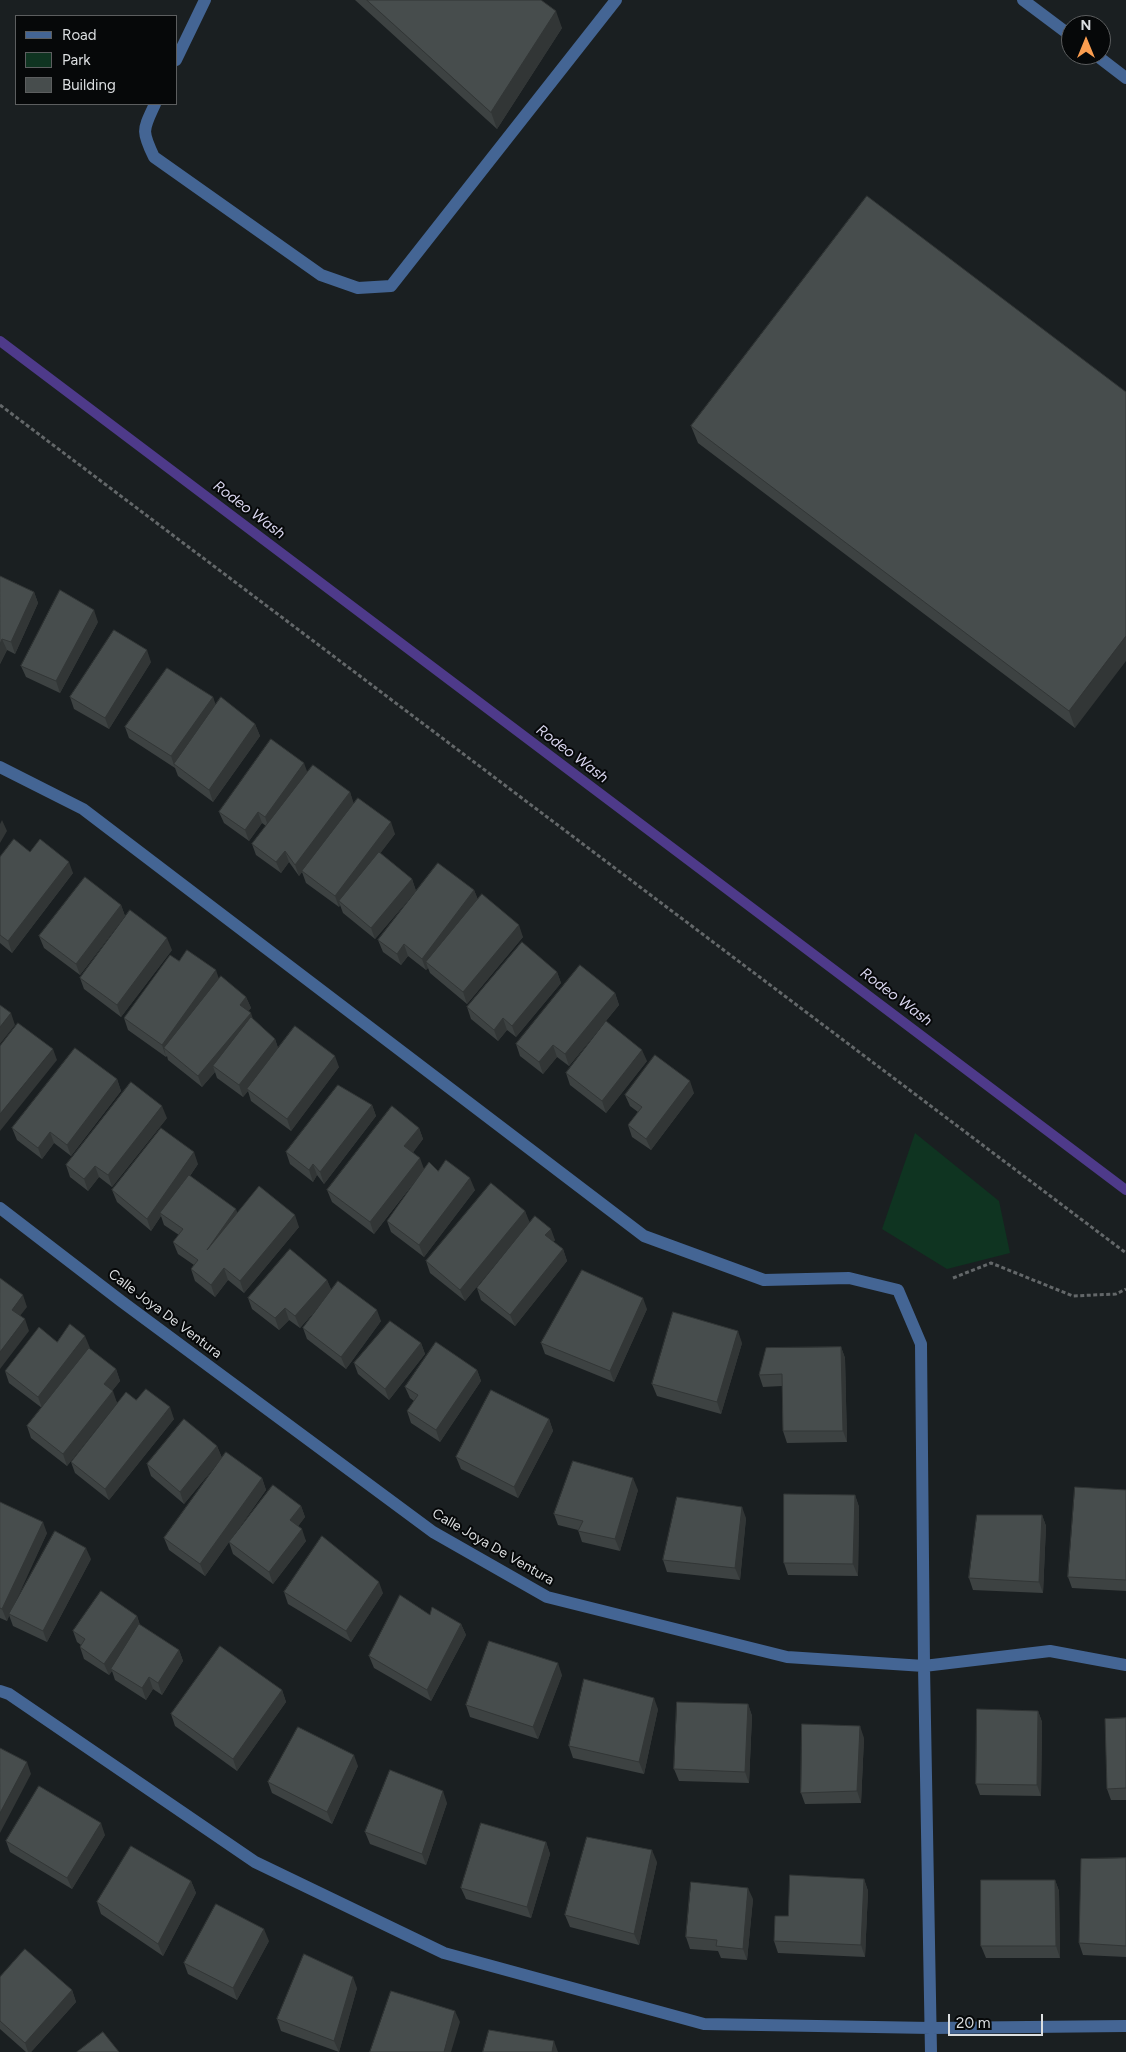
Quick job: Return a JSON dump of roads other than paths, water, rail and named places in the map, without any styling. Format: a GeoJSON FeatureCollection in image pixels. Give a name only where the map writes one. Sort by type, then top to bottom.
{"type":"FeatureCollection","features":[{"type":"Feature","properties":{"kind":"street"},"geometry":{"type":"LineString","coordinates":[[178,56],[205,0]]}},
{"type":"Feature","properties":{"kind":"street"},"geometry":{"type":"LineString","coordinates":[[155,105],[144,127],[144,137],[154,157],[321,275],[358,288],[391,286],[616,0]]}},
{"type":"Feature","properties":{"kind":"street"},"geometry":{"type":"LineString","coordinates":[[1023,0],[1061,28]]}},
{"type":"Feature","properties":{"kind":"street"},"geometry":{"type":"LineString","coordinates":[[1109,65],[1126,78]]}},
{"type":"Feature","properties":{"kind":"street"},"geometry":{"type":"LineString","coordinates":[[0,767],[83,809],[644,1236],[764,1280],[850,1278],[898,1290],[921,1344],[924,1666],[931,2052]]}},
{"type":"Feature","properties":{"kind":"street","name":"Calle Joya De Ventura"},"geometry":{"type":"LineString","coordinates":[[0,1208],[121,1301],[433,1532],[547,1597],[787,1657],[924,1666],[1050,1651],[1126,1665]]}},
{"type":"Feature","properties":{"kind":"street"},"geometry":{"type":"LineString","coordinates":[[0,1691],[9,1694],[255,1862],[444,1953],[704,2024],[931,2028],[1126,2026]]}},
{"type":"Feature","properties":{"kind":"waterway","name":"Rodeo Wash"},"geometry":{"type":"LineString","coordinates":[[0,341],[1126,1190]]}}]}
